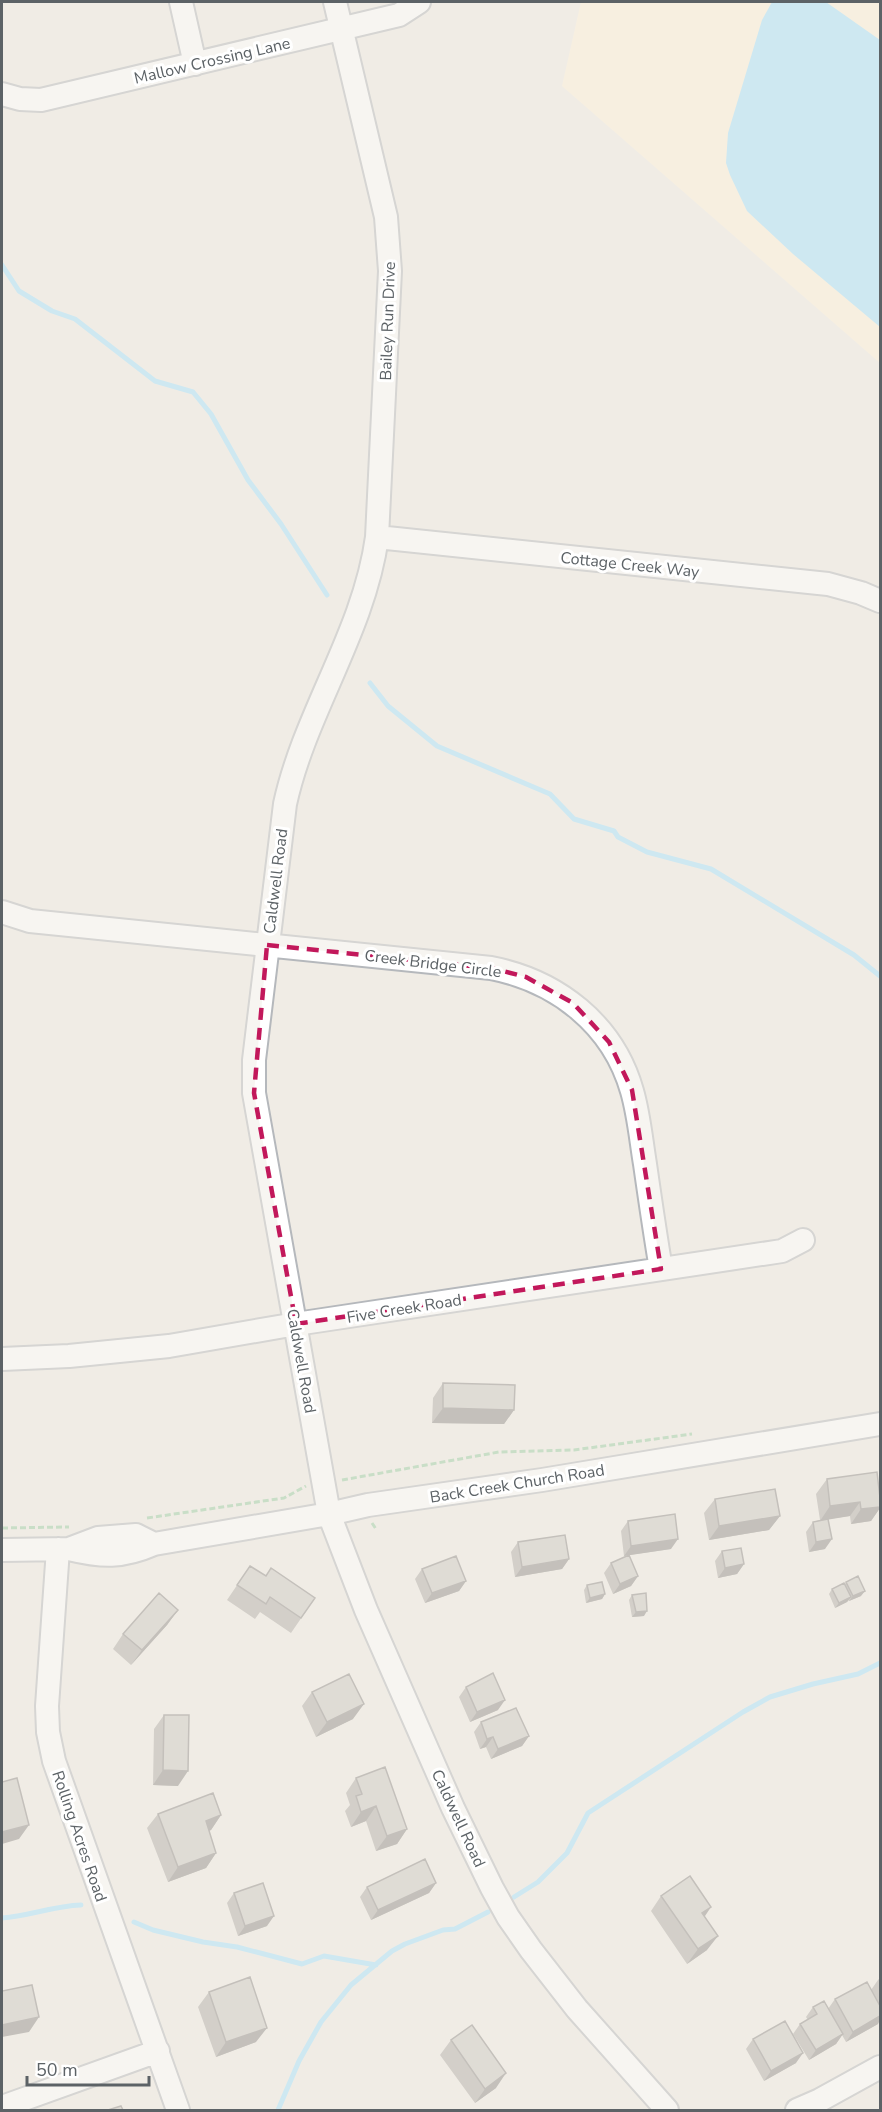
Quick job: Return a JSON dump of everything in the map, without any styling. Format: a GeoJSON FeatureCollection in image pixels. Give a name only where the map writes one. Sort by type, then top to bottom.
{"type":"FeatureCollection","features":[{"type":"Feature","properties":{"kind":"street"},"geometry":{"type":"LineString","coordinates":[[181,2],[195,64]]}},
{"type":"Feature","properties":{"kind":"street","name":"Bailey Run Drive"},"geometry":{"type":"LineString","coordinates":[[335,2],[386,217],[390,271],[378,537]]}},
{"type":"Feature","properties":{"kind":"street","name":"Mallow Crossing Lane"},"geometry":{"type":"LineString","coordinates":[[2,94],[20,99],[41,100],[342,30],[399,15],[419,2]]}},
{"type":"Feature","properties":{"kind":"street","name":"Cottage Creek Way"},"geometry":{"type":"LineString","coordinates":[[378,537],[828,584],[880,601]]}},
{"type":"Feature","properties":{"kind":"street","name":"Caldwell Road"},"geometry":{"type":"LineString","coordinates":[[378,537],[372,571],[362,604],[288,787],[254,1060],[254,1093],[329,1514],[370,1620],[453,1808],[497,1898],[531,1950],[577,2009],[666,2110]]}},
{"type":"Feature","properties":{"kind":"street","name":"Creek Bridge Circle"},"geometry":{"type":"LineString","coordinates":[[2,912],[30,921],[491,968],[526,977],[542,984],[573,1003],[592,1021],[619,1058],[632,1090],[661,1269]]}},
{"type":"Feature","properties":{"kind":"street","name":"Five Creek Road"},"geometry":{"type":"LineString","coordinates":[[2,1359],[119,1352],[219,1338],[296,1324],[782,1251],[803,1240]]}},
{"type":"Feature","properties":{"kind":"street","name":"Back Creek Church Road"},"geometry":{"type":"LineString","coordinates":[[2,1550],[63,1549],[98,1538],[136,1535],[154,1544],[329,1514],[368,1505],[542,1480],[880,1424]]}},
{"type":"Feature","properties":{"kind":"street","name":"Rolling Acres Road"},"geometry":{"type":"LineString","coordinates":[[63,1549],[49,1671],[48,1732],[54,1761],[87,1857],[178,2110]]}},
{"type":"Feature","properties":{"kind":"street"},"geometry":{"type":"LineString","coordinates":[[2,2107],[158,2051]]}},
{"type":"Feature","properties":{"kind":"street"},"geometry":{"type":"LineString","coordinates":[[797,2110],[880,2067]]}},
{"type":"Feature","properties":{"kind":"path"},"geometry":{"type":"LineString","coordinates":[[344,1479],[499,1452],[574,1450]]}},
{"type":"Feature","properties":{"kind":"path"},"geometry":{"type":"LineString","coordinates":[[364,1476],[365,1485]]}},
{"type":"Feature","properties":{"kind":"path"},"geometry":{"type":"LineString","coordinates":[[138,1520],[284,1498],[304,1486],[314,1484]]}},
{"type":"Feature","properties":{"kind":"path"},"geometry":{"type":"LineString","coordinates":[[372,1523],[376,1530]]}},
{"type":"Feature","properties":{"kind":"path"},"geometry":{"type":"LineString","coordinates":[[2,1528],[76,1526]]}},
{"type":"Feature","properties":{"kind":"highlighted area"},"geometry":{"type":"Polygon","coordinates":[[[267,945],[491,968],[526,977],[573,1003],[609,1042],[632,1090],[661,1269],[296,1324],[254,1093],[267,945]]]}},
{"type":"Feature","properties":{"kind":"shaded area"},"geometry":{"type":"Polygon","coordinates":[[[581,2],[880,2],[880,363],[562,86],[581,2]]]}},
{"type":"Feature","properties":{"kind":"water"},"geometry":{"type":"Polygon","coordinates":[[[772,2],[826,2],[880,40],[880,327],[793,254],[747,211],[726,163],[728,133],[762,20],[772,2]]]}},
{"type":"Feature","properties":{"kind":"building"},"geometry":{"type":"Polygon","coordinates":[[[443,1383],[515,1385],[514,1410],[443,1408],[443,1383]]]}},
{"type":"Feature","properties":{"kind":"building"},"geometry":{"type":"Polygon","coordinates":[[[877,1472],[880,1507],[861,1509],[860,1502],[830,1506],[827,1479],[877,1472]]]}},
{"type":"Feature","properties":{"kind":"building"},"geometry":{"type":"Polygon","coordinates":[[[775,1489],[780,1516],[719,1526],[715,1499],[775,1489]]]}},
{"type":"Feature","properties":{"kind":"building"},"geometry":{"type":"Polygon","coordinates":[[[675,1514],[678,1539],[631,1546],[628,1521],[675,1514]]]}},
{"type":"Feature","properties":{"kind":"building"},"geometry":{"type":"Polygon","coordinates":[[[828,1519],[832,1539],[816,1542],[813,1522],[828,1519]]]}},
{"type":"Feature","properties":{"kind":"building"},"geometry":{"type":"Polygon","coordinates":[[[565,1535],[569,1559],[522,1567],[518,1542],[565,1535]]]}},
{"type":"Feature","properties":{"kind":"building"},"geometry":{"type":"Polygon","coordinates":[[[741,1548],[744,1564],[725,1568],[722,1551],[741,1548]]]}},
{"type":"Feature","properties":{"kind":"building"},"geometry":{"type":"Polygon","coordinates":[[[629,1555],[638,1576],[620,1584],[611,1563],[629,1555]]]}},
{"type":"Feature","properties":{"kind":"building"},"geometry":{"type":"Polygon","coordinates":[[[456,1556],[466,1581],[432,1593],[422,1569],[456,1556]]]}},
{"type":"Feature","properties":{"kind":"building"},"geometry":{"type":"Polygon","coordinates":[[[250,1566],[266,1576],[271,1568],[315,1598],[301,1618],[270,1597],[266,1604],[237,1585],[250,1566]]]}},
{"type":"Feature","properties":{"kind":"building"},"geometry":{"type":"Polygon","coordinates":[[[858,1576],[865,1591],[853,1596],[846,1582],[858,1576]]]}},
{"type":"Feature","properties":{"kind":"building"},"geometry":{"type":"Polygon","coordinates":[[[602,1582],[605,1594],[590,1598],[587,1585],[602,1582]]]}},
{"type":"Feature","properties":{"kind":"building"},"geometry":{"type":"Polygon","coordinates":[[[844,1583],[851,1597],[839,1603],[832,1589],[844,1583]]]}},
{"type":"Feature","properties":{"kind":"building"},"geometry":{"type":"Polygon","coordinates":[[[159,1593],[178,1610],[142,1650],[123,1634],[159,1593]]]}},
{"type":"Feature","properties":{"kind":"building"},"geometry":{"type":"Polygon","coordinates":[[[646,1593],[647,1611],[636,1612],[632,1595],[646,1593]]]}},
{"type":"Feature","properties":{"kind":"building"},"geometry":{"type":"Polygon","coordinates":[[[493,1673],[505,1700],[477,1712],[466,1687],[493,1673]]]}},
{"type":"Feature","properties":{"kind":"building"},"geometry":{"type":"Polygon","coordinates":[[[349,1674],[364,1704],[327,1722],[312,1692],[349,1674]]]}},
{"type":"Feature","properties":{"kind":"building"},"geometry":{"type":"Polygon","coordinates":[[[516,1708],[529,1736],[498,1749],[493,1737],[487,1739],[481,1722],[516,1708]]]}},
{"type":"Feature","properties":{"kind":"building"},"geometry":{"type":"Polygon","coordinates":[[[164,1715],[189,1715],[188,1771],[163,1770],[164,1715]]]}},
{"type":"Feature","properties":{"kind":"building"},"geometry":{"type":"Polygon","coordinates":[[[385,1767],[407,1829],[387,1836],[376,1806],[361,1812],[356,1796],[362,1794],[356,1778],[385,1767]]]}},
{"type":"Feature","properties":{"kind":"building"},"geometry":{"type":"Polygon","coordinates":[[[17,1778],[29,1825],[2,1832],[2,1782],[17,1778]]]}},
{"type":"Feature","properties":{"kind":"building"},"geometry":{"type":"Polygon","coordinates":[[[213,1793],[221,1815],[206,1821],[216,1853],[178,1867],[158,1814],[213,1793]]]}},
{"type":"Feature","properties":{"kind":"building"},"geometry":{"type":"Polygon","coordinates":[[[425,1859],[436,1883],[378,1910],[367,1887],[425,1859]]]}},
{"type":"Feature","properties":{"kind":"building"},"geometry":{"type":"Polygon","coordinates":[[[690,1876],[711,1907],[702,1913],[718,1936],[698,1949],[661,1896],[690,1876]]]}},
{"type":"Feature","properties":{"kind":"building"},"geometry":{"type":"Polygon","coordinates":[[[263,1883],[274,1916],[245,1926],[234,1893],[263,1883]]]}},
{"type":"Feature","properties":{"kind":"building"},"geometry":{"type":"Polygon","coordinates":[[[250,1977],[267,2028],[226,2042],[209,1992],[250,1977]]]}},
{"type":"Feature","properties":{"kind":"building"},"geometry":{"type":"Polygon","coordinates":[[[867,1982],[880,2006],[880,2016],[853,2032],[835,1999],[867,1982]]]}},
{"type":"Feature","properties":{"kind":"building"},"geometry":{"type":"Polygon","coordinates":[[[32,1985],[39,2017],[2,2025],[2,1991],[32,1985]]]}},
{"type":"Feature","properties":{"kind":"building"},"geometry":{"type":"Polygon","coordinates":[[[824,2001],[843,2034],[816,2050],[800,2024],[817,2014],[813,2007],[824,2001]]]}},
{"type":"Feature","properties":{"kind":"building"},"geometry":{"type":"Polygon","coordinates":[[[785,2021],[803,2053],[771,2071],[753,2039],[785,2021]]]}},
{"type":"Feature","properties":{"kind":"building"},"geometry":{"type":"Polygon","coordinates":[[[472,2025],[506,2073],[485,2089],[451,2040],[472,2025]]]}},
{"type":"Feature","properties":{"kind":"building"},"geometry":{"type":"Polygon","coordinates":[[[121,2106],[123,2110],[108,2110],[121,2106]]]}},
{"type":"Feature","properties":{"kind":"waterway"},"geometry":{"type":"LineString","coordinates":[[2,265],[19,291],[52,311],[75,319],[155,381],[193,392],[211,414],[248,480],[281,524],[327,595]]}},
{"type":"Feature","properties":{"kind":"waterway"},"geometry":{"type":"LineString","coordinates":[[370,683],[388,706],[437,746],[550,794],[574,819],[614,831],[618,837],[647,852],[711,869],[854,955],[880,976]]}},
{"type":"Feature","properties":{"kind":"waterway"},"geometry":{"type":"LineString","coordinates":[[514,1897],[538,1882],[567,1853],[588,1813],[743,1712],[770,1697],[858,1674],[880,1663]]}},
{"type":"Feature","properties":{"kind":"waterway"},"geometry":{"type":"LineString","coordinates":[[2,1918],[81,1905]]}},
{"type":"Feature","properties":{"kind":"waterway"},"geometry":{"type":"LineString","coordinates":[[278,2110],[299,2061],[321,2022],[351,1985],[392,1951],[405,1944],[443,1930],[455,1929],[488,1912]]}},
{"type":"Feature","properties":{"kind":"waterway"},"geometry":{"type":"LineString","coordinates":[[134,1922],[153,1930],[203,1942],[237,1947],[302,1964],[324,1956],[376,1965]]}}]}
